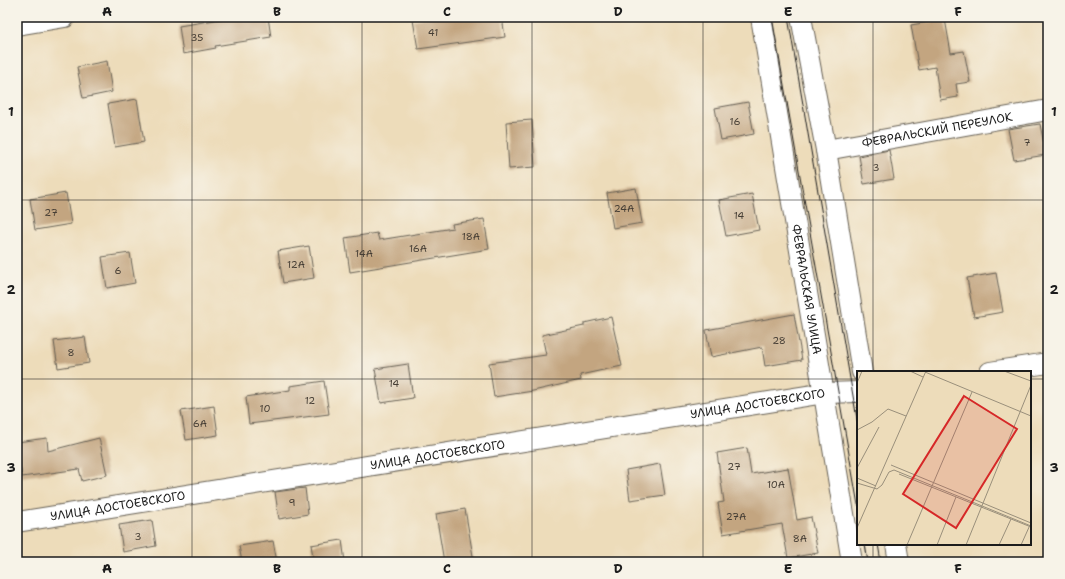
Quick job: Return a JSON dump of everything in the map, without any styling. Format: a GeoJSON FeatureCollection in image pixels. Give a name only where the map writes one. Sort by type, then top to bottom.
{"type":"FeatureCollection","features":[{"type":"Feature","properties":{"kind":"street"},"geometry":{"type":"LineString","coordinates":[[17,25],[65,17]]}},
{"type":"Feature","properties":{"kind":"street","name":"ФЕВРАЛЬСКАЯ УЛИЦА"},"geometry":{"type":"LineString","coordinates":[[761,17],[825,393],[852,562]]}},
{"type":"Feature","properties":{"kind":"street"},"geometry":{"type":"LineString","coordinates":[[801,17],[826,150],[862,371]]}},
{"type":"Feature","properties":{"kind":"street","name":"ФЕВРАЛЬСКИЙ ПЕРЕУЛОК"},"geometry":{"type":"LineString","coordinates":[[826,150],[1048,110]]}},
{"type":"Feature","properties":{"kind":"street"},"geometry":{"type":"LineString","coordinates":[[996,371],[1048,363]]}},
{"type":"Feature","properties":{"kind":"street","name":"УЛИЦА ДОСТОЕВСКОГО"},"geometry":{"type":"LineString","coordinates":[[17,522],[825,393],[857,392]]}},
{"type":"Feature","properties":{"kind":"street"},"geometry":{"type":"LineString","coordinates":[[896,545],[899,562]]}},
{"type":"Feature","properties":{"kind":"building"},"geometry":{"type":"Polygon","coordinates":[[[233,17],[268,17],[271,37],[215,46],[216,48],[183,54],[179,26],[233,17]]]}},
{"type":"Feature","properties":{"kind":"building"},"geometry":{"type":"Polygon","coordinates":[[[430,17],[502,17],[505,37],[418,49],[413,20],[430,17]]]}},
{"type":"Feature","properties":{"kind":"building"},"geometry":{"type":"Polygon","coordinates":[[[945,19],[951,53],[964,51],[970,82],[956,84],[958,97],[940,100],[935,67],[919,70],[911,25],[945,19]]]}},
{"type":"Feature","properties":{"kind":"building"},"geometry":{"type":"Polygon","coordinates":[[[107,61],[112,92],[83,98],[77,67],[107,61]]]}},
{"type":"Feature","properties":{"kind":"building"},"geometry":{"type":"Polygon","coordinates":[[[137,99],[144,142],[115,147],[108,104],[137,99]]]}},
{"type":"Feature","properties":{"kind":"building"},"geometry":{"type":"Polygon","coordinates":[[[748,102],[754,134],[721,140],[715,108],[748,102]]]}},
{"type":"Feature","properties":{"kind":"building"},"geometry":{"type":"Polygon","coordinates":[[[532,120],[535,167],[509,169],[506,122],[532,120]]]}},
{"type":"Feature","properties":{"kind":"building"},"geometry":{"type":"Polygon","coordinates":[[[1040,124],[1046,155],[1014,160],[1008,129],[1040,124]]]}},
{"type":"Feature","properties":{"kind":"building"},"geometry":{"type":"Polygon","coordinates":[[[889,150],[894,179],[864,184],[859,156],[889,150]]]}},
{"type":"Feature","properties":{"kind":"building"},"geometry":{"type":"Polygon","coordinates":[[[636,188],[642,223],[613,228],[607,193],[636,188]]]}},
{"type":"Feature","properties":{"kind":"building"},"geometry":{"type":"Polygon","coordinates":[[[66,193],[71,224],[35,230],[30,199],[66,193]]]}},
{"type":"Feature","properties":{"kind":"building"},"geometry":{"type":"Polygon","coordinates":[[[752,194],[759,230],[726,236],[719,200],[752,194]]]}},
{"type":"Feature","properties":{"kind":"building"},"geometry":{"type":"Polygon","coordinates":[[[484,219],[489,249],[350,272],[345,238],[377,233],[379,240],[453,228],[452,224],[484,219]]]}},
{"type":"Feature","properties":{"kind":"building"},"geometry":{"type":"Polygon","coordinates":[[[309,246],[314,278],[283,283],[278,251],[309,246]]]}},
{"type":"Feature","properties":{"kind":"building"},"geometry":{"type":"Polygon","coordinates":[[[130,253],[135,283],[107,288],[102,257],[130,253]]]}},
{"type":"Feature","properties":{"kind":"building"},"geometry":{"type":"Polygon","coordinates":[[[996,273],[1003,312],[974,317],[967,278],[996,273]]]}},
{"type":"Feature","properties":{"kind":"building"},"geometry":{"type":"Polygon","coordinates":[[[794,314],[802,360],[765,366],[762,347],[711,357],[706,330],[794,314]]]}},
{"type":"Feature","properties":{"kind":"building"},"geometry":{"type":"Polygon","coordinates":[[[611,317],[622,366],[580,375],[581,380],[533,391],[494,397],[489,363],[546,355],[542,335],[584,326],[584,323],[611,317]]]}},
{"type":"Feature","properties":{"kind":"building"},"geometry":{"type":"Polygon","coordinates":[[[85,337],[89,363],[58,368],[54,341],[85,337]]]}},
{"type":"Feature","properties":{"kind":"building"},"geometry":{"type":"Polygon","coordinates":[[[408,364],[413,398],[381,403],[375,369],[408,364]]]}},
{"type":"Feature","properties":{"kind":"building"},"geometry":{"type":"Polygon","coordinates":[[[324,381],[329,414],[249,424],[246,397],[290,390],[290,386],[324,381]]]}},
{"type":"Feature","properties":{"kind":"building"},"geometry":{"type":"Polygon","coordinates":[[[214,406],[218,435],[186,440],[181,411],[214,406]]]}},
{"type":"Feature","properties":{"kind":"building"},"geometry":{"type":"Polygon","coordinates":[[[47,438],[48,451],[99,438],[107,475],[82,481],[79,469],[22,477],[17,442],[47,438]]]}},
{"type":"Feature","properties":{"kind":"building"},"geometry":{"type":"Polygon","coordinates":[[[747,448],[751,474],[788,468],[797,520],[811,517],[818,553],[788,558],[782,524],[723,534],[718,503],[724,502],[717,453],[747,448]]]}},
{"type":"Feature","properties":{"kind":"building"},"geometry":{"type":"Polygon","coordinates":[[[660,464],[665,495],[630,500],[626,470],[660,464]]]}},
{"type":"Feature","properties":{"kind":"building"},"geometry":{"type":"Polygon","coordinates":[[[305,488],[308,514],[279,519],[275,492],[305,488]]]}},
{"type":"Feature","properties":{"kind":"building"},"geometry":{"type":"Polygon","coordinates":[[[465,509],[474,562],[444,562],[436,514],[465,509]]]}},
{"type":"Feature","properties":{"kind":"building"},"geometry":{"type":"Polygon","coordinates":[[[152,520],[156,546],[123,552],[119,525],[152,520]]]}},
{"type":"Feature","properties":{"kind":"building"},"geometry":{"type":"Polygon","coordinates":[[[342,540],[345,562],[314,562],[311,545],[342,540]]]}},
{"type":"Feature","properties":{"kind":"building"},"geometry":{"type":"Polygon","coordinates":[[[273,541],[277,562],[242,562],[239,546],[273,541]]]}},
{"type":"Feature","properties":{"kind":"tram line"},"geometry":{"type":"LineString","coordinates":[[772,17],[857,499]]}},
{"type":"Feature","properties":{"kind":"tram line"},"geometry":{"type":"LineString","coordinates":[[788,17],[857,419]]}},
{"type":"Feature","properties":{"kind":"tram line"},"geometry":{"type":"LineString","coordinates":[[865,545],[868,562]]}},
{"type":"Feature","properties":{"kind":"tram line"},"geometry":{"type":"LineString","coordinates":[[878,545],[881,562]]}}]}
